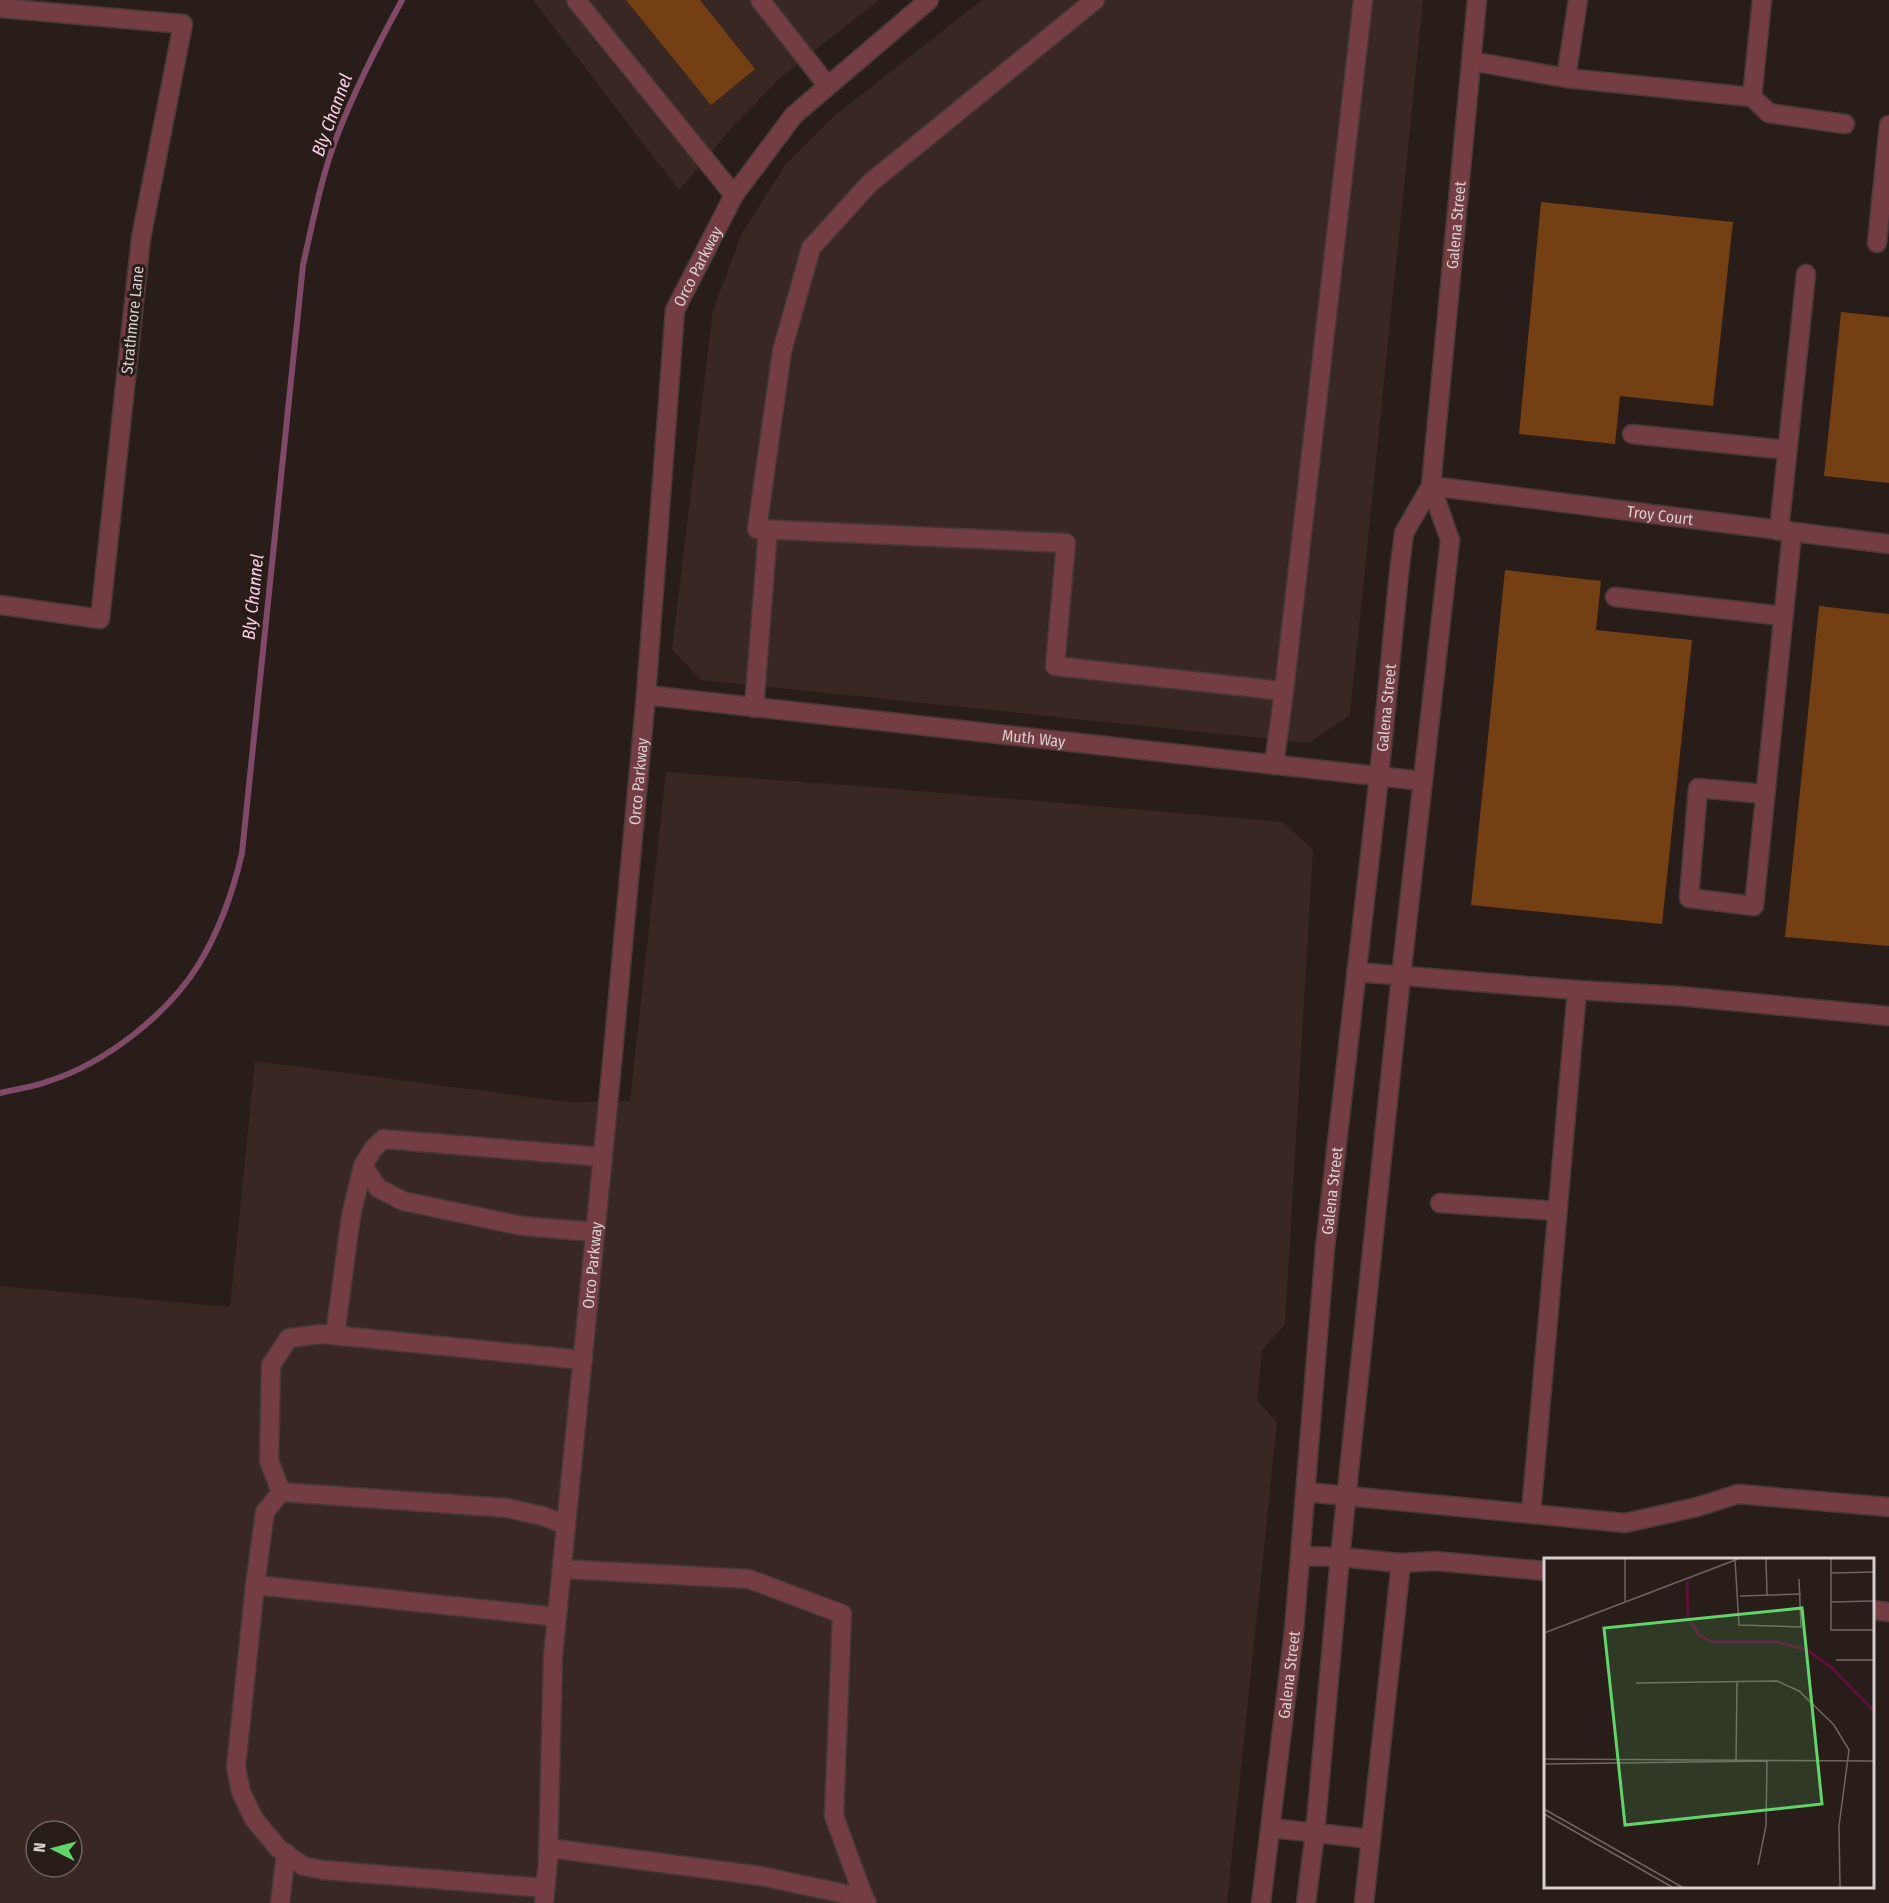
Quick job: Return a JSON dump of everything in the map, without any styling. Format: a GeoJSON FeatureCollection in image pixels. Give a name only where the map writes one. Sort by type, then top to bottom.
{"type":"FeatureCollection","features":[{"type":"Feature","properties":{"kind":"street"},"geometry":{"type":"LineString","coordinates":[[576,0],[734,195]]}},
{"type":"Feature","properties":{"kind":"street"},"geometry":{"type":"LineString","coordinates":[[760,0],[827,85]]}},
{"type":"Feature","properties":{"kind":"street","name":"Orco Parkway"},"geometry":{"type":"LineString","coordinates":[[545,1895],[553,1656],[646,695],[675,310],[734,195],[794,115],[929,0]]}},
{"type":"Feature","properties":{"kind":"street"},"geometry":{"type":"LineString","coordinates":[[1095,0],[870,183],[811,248],[782,351],[757,529],[1066,543],[1055,666],[1284,691]]}},
{"type":"Feature","properties":{"kind":"street"},"geometry":{"type":"LineString","coordinates":[[1274,765],[1363,0]]}},
{"type":"Feature","properties":{"kind":"street","name":"Galena Street"},"geometry":{"type":"LineString","coordinates":[[1262,1903],[1294,1631],[1325,1248],[1379,777],[1404,533],[1431,486],[1477,0]]}},
{"type":"Feature","properties":{"kind":"street"},"geometry":{"type":"LineString","coordinates":[[1566,78],[1578,0]]}},
{"type":"Feature","properties":{"kind":"street"},"geometry":{"type":"LineString","coordinates":[[1752,97],[1762,0]]}},
{"type":"Feature","properties":{"kind":"street","name":"Strathmore Lane"},"geometry":{"type":"LineString","coordinates":[[0,8],[183,24],[141,238],[100,619],[0,605]]}},
{"type":"Feature","properties":{"kind":"street"},"geometry":{"type":"LineString","coordinates":[[1471,61],[1566,78],[1752,97],[1770,113],[1845,124]]}},
{"type":"Feature","properties":{"kind":"street"},"geometry":{"type":"LineString","coordinates":[[1877,243],[1889,125]]}},
{"type":"Feature","properties":{"kind":"street"},"geometry":{"type":"LineString","coordinates":[[1765,794],[1698,788],[1689,898],[1754,906],[1783,616],[1787,450],[1806,274]]}},
{"type":"Feature","properties":{"kind":"street"},"geometry":{"type":"LineString","coordinates":[[1632,434],[1787,450]]}},
{"type":"Feature","properties":{"kind":"street","name":"Galena Street"},"geometry":{"type":"LineString","coordinates":[[1306,1903],[1315,1833],[1340,1557],[1401,976],[1450,540],[1431,486]]}},
{"type":"Feature","properties":{"kind":"street","name":"Troy Court"},"geometry":{"type":"LineString","coordinates":[[1431,486],[1889,544]]}},
{"type":"Feature","properties":{"kind":"street"},"geometry":{"type":"LineString","coordinates":[[754,708],[768,530]]}},
{"type":"Feature","properties":{"kind":"street"},"geometry":{"type":"LineString","coordinates":[[1615,597],[1783,616]]}},
{"type":"Feature","properties":{"kind":"street","name":"Muth Way"},"geometry":{"type":"LineString","coordinates":[[646,695],[1422,782]]}},
{"type":"Feature","properties":{"kind":"street"},"geometry":{"type":"LineString","coordinates":[[1356,972],[1679,996],[1889,1016]]}},
{"type":"Feature","properties":{"kind":"street"},"geometry":{"type":"LineString","coordinates":[[1531,1513],[1577,990]]}},
{"type":"Feature","properties":{"kind":"street"},"geometry":{"type":"LineString","coordinates":[[335,1335],[351,1216],[363,1166],[373,1149],[383,1139],[603,1157]]}},
{"type":"Feature","properties":{"kind":"street"},"geometry":{"type":"LineString","coordinates":[[363,1166],[378,1188],[403,1201],[522,1226],[595,1232]]}},
{"type":"Feature","properties":{"kind":"street"},"geometry":{"type":"LineString","coordinates":[[1440,1203],[1557,1211]]}},
{"type":"Feature","properties":{"kind":"street"},"geometry":{"type":"LineString","coordinates":[[281,1492],[268,1461],[271,1365],[289,1338],[322,1334],[583,1360]]}},
{"type":"Feature","properties":{"kind":"street"},"geometry":{"type":"LineString","coordinates":[[281,1492],[507,1508],[543,1516],[566,1525]]}},
{"type":"Feature","properties":{"kind":"street"},"geometry":{"type":"LineString","coordinates":[[281,1492],[265,1512],[236,1767],[241,1792],[254,1819],[278,1848],[303,1866],[545,1895]]}},
{"type":"Feature","properties":{"kind":"street"},"geometry":{"type":"LineString","coordinates":[[1306,1492],[1625,1523],[1697,1507],[1738,1494],[1889,1507]]}},
{"type":"Feature","properties":{"kind":"street"},"geometry":{"type":"LineString","coordinates":[[1300,1556],[1401,1563],[1435,1561],[1544,1571]]}},
{"type":"Feature","properties":{"kind":"street"},"geometry":{"type":"LineString","coordinates":[[1364,1903],[1401,1563]]}},
{"type":"Feature","properties":{"kind":"street"},"geometry":{"type":"LineString","coordinates":[[562,1569],[749,1579],[842,1614],[834,1816],[866,1901]]}},
{"type":"Feature","properties":{"kind":"street"},"geometry":{"type":"LineString","coordinates":[[255,1585],[557,1617]]}},
{"type":"Feature","properties":{"kind":"street"},"geometry":{"type":"LineString","coordinates":[[1874,1610],[1889,1612]]}},
{"type":"Feature","properties":{"kind":"street"},"geometry":{"type":"LineString","coordinates":[[1271,1828],[1371,1839]]}},
{"type":"Feature","properties":{"kind":"street"},"geometry":{"type":"LineString","coordinates":[[548,1848],[761,1876],[866,1901]]}},
{"type":"Feature","properties":{"kind":"street"},"geometry":{"type":"LineString","coordinates":[[280,1903],[286,1853]]}},
{"type":"Feature","properties":{"kind":"shaded area"},"geometry":{"type":"Polygon","coordinates":[[[533,0],[879,0],[782,76],[734,125],[679,190],[533,0]]]}},
{"type":"Feature","properties":{"kind":"shaded area"},"geometry":{"type":"Polygon","coordinates":[[[982,0],[1423,0],[1350,715],[1309,743],[701,680],[672,649],[713,310],[742,233],[786,164],[833,117],[982,0]]]}},
{"type":"Feature","properties":{"kind":"shaded area"},"geometry":{"type":"Polygon","coordinates":[[[666,772],[1283,822],[1313,850],[1285,1324],[1262,1350],[1257,1400],[1277,1423],[1227,1903],[0,1903],[0,1286],[230,1307],[255,1061],[568,1102],[630,1101],[666,772]]]}},
{"type":"Feature","properties":{"kind":"building"},"geometry":{"type":"Polygon","coordinates":[[[626,0],[700,0],[755,69],[711,105],[626,0]]]}},
{"type":"Feature","properties":{"kind":"building"},"geometry":{"type":"Polygon","coordinates":[[[1541,202],[1733,222],[1713,406],[1620,396],[1615,444],[1519,434],[1541,202]]]}},
{"type":"Feature","properties":{"kind":"building"},"geometry":{"type":"Polygon","coordinates":[[[1841,312],[1889,317],[1889,483],[1824,476],[1841,312]]]}},
{"type":"Feature","properties":{"kind":"building"},"geometry":{"type":"Polygon","coordinates":[[[1505,570],[1601,581],[1596,630],[1692,640],[1662,924],[1471,905],[1505,570]]]}},
{"type":"Feature","properties":{"kind":"building"},"geometry":{"type":"Polygon","coordinates":[[[1819,606],[1889,614],[1889,946],[1785,937],[1819,606]]]}},
{"type":"Feature","properties":{"kind":"waterway","name":"Bly Channel"},"geometry":{"type":"LineString","coordinates":[[0,1093],[37,1085],[71,1073],[134,1034],[153,1018],[186,983],[207,951],[225,910],[242,853],[303,265],[331,152],[351,101],[402,0]]}}]}
